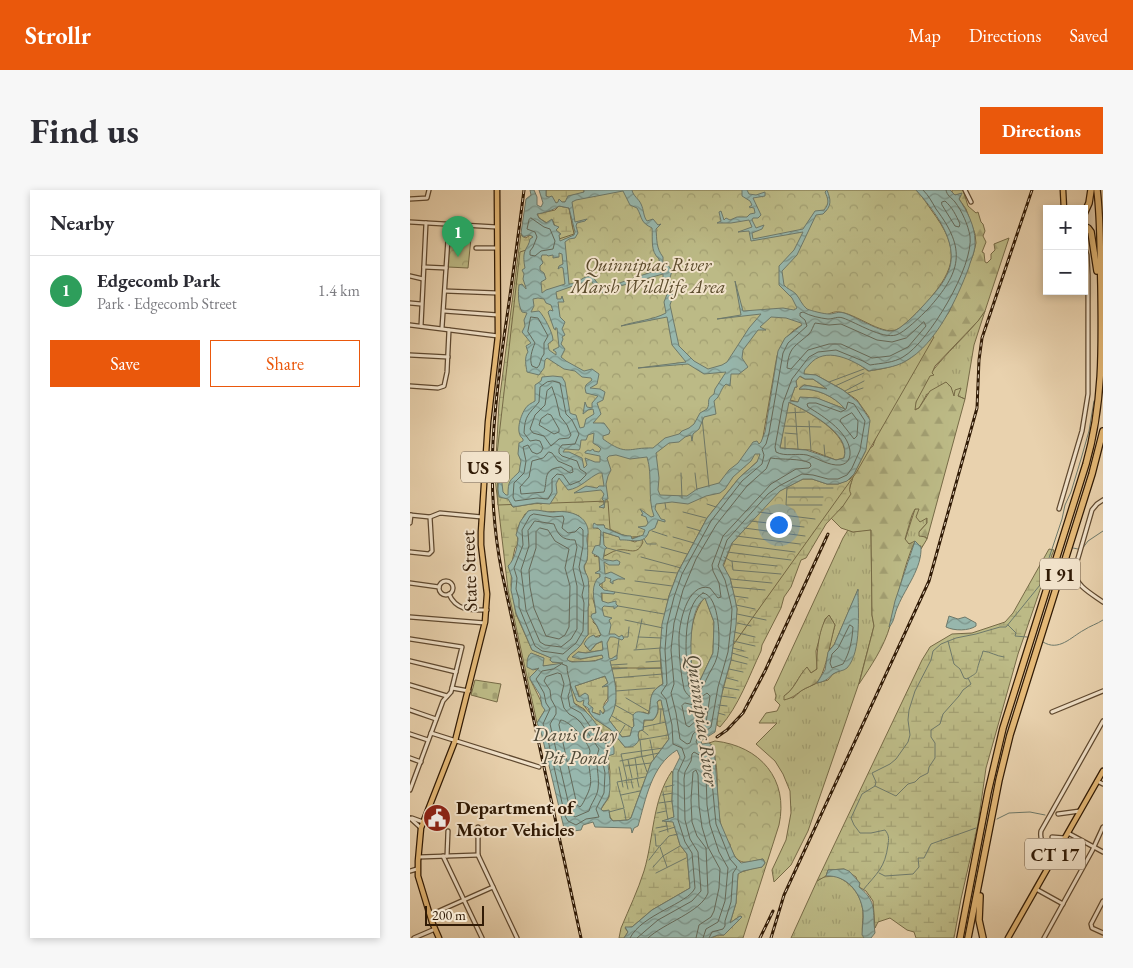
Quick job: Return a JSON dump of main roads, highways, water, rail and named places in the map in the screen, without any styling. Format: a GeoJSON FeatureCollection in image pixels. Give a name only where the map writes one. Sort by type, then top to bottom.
{"type":"FeatureCollection","features":[{"type":"Feature","properties":{"kind":"highway"},"geometry":{"type":"LineString","coordinates":[[1088,205],[1091,190]]}},
{"type":"Feature","properties":{"kind":"highway","name":"I 91"},"geometry":{"type":"LineString","coordinates":[[960,938],[1000,739],[1095,430],[1101,378],[1100,223],[1097,190]]}},
{"type":"Feature","properties":{"kind":"highway"},"geometry":{"type":"LineString","coordinates":[[1088,228],[1091,234],[1098,288],[1101,296]]}},
{"type":"Feature","properties":{"kind":"highway","name":"I 91"},"geometry":{"type":"LineString","coordinates":[[968,938],[999,780],[1012,729],[1092,474],[1103,431]]}},
{"type":"Feature","properties":{"kind":"highway"},"geometry":{"type":"LineString","coordinates":[[981,872],[979,916],[982,938]]}},
{"type":"Feature","properties":{"kind":"main road","name":"State Street"},"geometry":{"type":"LineString","coordinates":[[439,938],[430,915],[418,870],[418,857],[421,828],[455,741],[469,691],[487,610],[481,545],[488,422],[498,336],[497,190]]}},
{"type":"Feature","properties":{"kind":"main road"},"geometry":{"type":"LineString","coordinates":[[1063,190],[1064,205]]}},
{"type":"Feature","properties":{"kind":"main road","name":"CT 17"},"geometry":{"type":"LineString","coordinates":[[1008,938],[1103,771]]}},
{"type":"Feature","properties":{"kind":"water"},"geometry":{"type":"Polygon","coordinates":[[[530,190],[534,190],[537,197],[537,205],[541,207],[543,203],[539,190],[546,190],[546,196],[552,196],[556,203],[559,199],[565,202],[568,196],[584,192],[584,190],[632,190],[641,204],[647,221],[653,219],[658,225],[661,224],[656,229],[657,244],[663,257],[663,264],[668,265],[672,271],[669,281],[675,290],[670,305],[679,346],[694,361],[708,369],[727,362],[749,328],[761,314],[717,319],[741,315],[735,281],[743,311],[783,308],[794,310],[797,308],[792,298],[779,285],[779,266],[794,250],[803,232],[751,241],[749,231],[738,232],[752,227],[749,220],[717,223],[721,221],[719,212],[721,211],[724,220],[726,218],[730,220],[737,217],[747,217],[755,213],[754,208],[749,207],[752,205],[750,201],[742,196],[742,190],[747,190],[749,194],[756,195],[765,192],[765,196],[753,198],[761,215],[752,220],[756,228],[764,225],[762,229],[752,233],[753,239],[803,229],[815,211],[826,208],[828,201],[825,192],[827,190],[830,200],[829,206],[823,214],[816,215],[797,255],[782,271],[784,285],[796,294],[807,309],[827,314],[844,313],[882,330],[893,331],[904,325],[930,299],[941,285],[949,270],[951,248],[948,238],[937,217],[916,190],[950,190],[955,195],[962,193],[959,199],[968,214],[974,230],[974,251],[952,306],[936,332],[917,353],[897,365],[869,371],[847,359],[831,355],[816,359],[805,369],[804,374],[816,375],[843,390],[858,402],[870,420],[866,450],[854,474],[847,481],[838,484],[827,484],[812,479],[803,479],[780,491],[732,543],[723,565],[730,578],[735,599],[737,609],[736,625],[731,660],[723,688],[715,732],[701,741],[702,744],[709,743],[714,747],[720,822],[735,857],[741,863],[763,859],[765,863],[762,867],[738,874],[736,903],[730,923],[740,916],[742,917],[724,935],[710,938],[624,938],[628,932],[625,927],[632,927],[652,910],[690,888],[687,854],[680,845],[673,822],[662,821],[674,817],[672,801],[673,771],[680,757],[677,750],[668,757],[655,774],[638,826],[634,828],[632,833],[631,828],[595,827],[593,822],[583,825],[581,830],[573,831],[569,827],[562,829],[564,828],[541,732],[537,723],[545,710],[542,706],[540,695],[530,679],[539,668],[533,670],[527,667],[527,665],[531,653],[544,658],[543,666],[563,663],[552,662],[551,658],[532,650],[516,613],[511,590],[512,578],[508,566],[516,549],[518,538],[516,535],[520,522],[528,511],[531,510],[570,513],[584,520],[588,531],[588,555],[584,570],[589,584],[588,635],[567,659],[572,662],[595,661],[603,658],[602,655],[580,659],[572,657],[578,652],[586,653],[603,650],[602,641],[596,644],[590,651],[584,644],[590,637],[594,635],[599,637],[601,635],[591,617],[592,614],[596,613],[593,596],[594,587],[597,579],[600,577],[600,574],[595,573],[600,570],[599,557],[592,553],[595,546],[600,545],[601,531],[598,528],[593,528],[593,525],[594,523],[604,525],[605,528],[631,536],[632,539],[643,535],[645,530],[638,527],[646,526],[648,523],[646,517],[641,515],[643,514],[640,509],[651,517],[654,516],[647,457],[630,459],[616,455],[607,458],[611,470],[606,484],[608,499],[605,500],[604,508],[599,507],[604,504],[602,499],[604,494],[601,490],[574,493],[586,486],[597,488],[604,486],[602,473],[568,490],[559,478],[556,484],[557,493],[550,504],[537,503],[513,507],[508,499],[499,497],[499,475],[501,475],[503,492],[508,495],[510,481],[519,472],[521,461],[518,454],[519,443],[523,441],[519,433],[520,420],[528,405],[535,401],[535,385],[541,381],[542,377],[562,377],[565,382],[570,413],[576,415],[580,428],[584,427],[586,419],[594,414],[593,409],[583,414],[585,402],[587,407],[592,408],[592,403],[598,396],[586,393],[586,385],[592,380],[591,378],[582,377],[575,371],[564,369],[547,358],[544,368],[539,375],[527,372],[526,359],[528,352],[526,346],[531,343],[522,332],[527,313],[522,312],[518,292],[519,285],[522,284],[526,289],[522,270],[525,268],[525,251],[530,239],[533,237],[530,235],[523,237],[521,233],[526,199],[531,195],[530,190]],[[623,191],[572,202],[575,222],[587,219],[577,223],[578,233],[575,238],[565,242],[569,284],[592,276],[602,289],[660,269],[659,259],[653,249],[652,228],[644,222],[637,208],[630,205],[623,191]],[[559,206],[537,214],[546,223],[552,219],[554,225],[559,227],[556,230],[561,234],[559,235],[560,241],[574,235],[575,232],[569,208],[559,206]],[[559,253],[559,257],[553,258],[553,255],[542,255],[541,258],[543,263],[540,266],[540,270],[544,273],[546,279],[541,282],[542,293],[565,284],[563,268],[558,269],[563,264],[562,254],[559,253]],[[663,274],[602,293],[590,280],[556,292],[557,299],[561,299],[562,296],[564,302],[558,302],[560,317],[565,322],[562,329],[565,335],[562,337],[561,344],[565,349],[561,357],[584,371],[592,369],[599,374],[597,384],[590,388],[600,389],[605,392],[603,400],[597,403],[601,414],[593,423],[604,423],[610,431],[609,434],[603,436],[603,439],[611,445],[628,450],[653,448],[665,438],[679,434],[694,424],[700,413],[707,409],[710,398],[726,372],[704,374],[688,364],[638,368],[686,362],[672,345],[667,317],[621,326],[666,313],[664,302],[669,289],[663,282],[663,274]],[[538,298],[533,299],[534,306],[531,312],[539,311],[552,333],[553,340],[548,344],[549,350],[556,355],[556,352],[553,350],[559,347],[557,328],[555,328],[556,330],[554,329],[548,312],[550,310],[553,311],[551,305],[546,303],[544,299],[538,298]],[[771,317],[760,327],[766,330],[758,330],[743,350],[742,358],[748,367],[739,374],[731,374],[730,386],[726,384],[714,401],[716,414],[704,417],[699,429],[693,434],[692,441],[691,435],[679,442],[669,443],[656,453],[659,478],[658,490],[660,495],[687,496],[697,489],[719,483],[729,470],[738,463],[753,442],[757,441],[759,444],[761,442],[765,432],[778,351],[785,338],[802,325],[786,318],[771,317]],[[800,376],[796,381],[797,387],[795,387],[790,401],[798,402],[800,397],[817,398],[845,409],[836,400],[824,394],[812,390],[799,389],[804,385],[827,389],[813,379],[805,379],[800,376]],[[789,402],[780,448],[806,450],[836,460],[844,458],[845,449],[835,432],[816,417],[789,402]],[[594,433],[588,435],[586,440],[581,440],[579,450],[565,449],[563,452],[569,452],[582,458],[584,468],[587,465],[585,458],[600,462],[600,456],[585,453],[593,449],[599,452],[601,449],[593,443],[594,433]],[[755,454],[751,461],[733,477],[720,493],[706,496],[688,504],[672,502],[656,504],[655,509],[665,522],[658,520],[655,528],[649,531],[644,539],[637,541],[620,540],[619,537],[603,532],[604,545],[607,548],[605,549],[603,559],[620,562],[619,565],[609,565],[604,562],[605,574],[611,572],[625,579],[613,581],[613,584],[610,582],[611,579],[605,577],[605,581],[599,585],[604,590],[615,592],[614,594],[601,593],[602,601],[608,603],[616,601],[618,606],[614,609],[614,607],[604,606],[602,608],[604,616],[612,618],[609,620],[611,625],[609,634],[615,634],[619,637],[622,635],[624,638],[622,640],[610,637],[607,643],[609,658],[611,659],[617,655],[617,659],[610,661],[616,699],[613,713],[609,720],[622,737],[630,736],[634,726],[633,715],[636,712],[649,714],[652,694],[663,684],[660,650],[662,624],[669,596],[678,572],[707,518],[739,478],[757,462],[760,454],[755,454]],[[705,598],[694,615],[691,656],[695,691],[713,653],[714,622],[705,598]],[[605,676],[575,686],[579,697],[585,693],[588,695],[588,704],[593,708],[592,712],[600,715],[600,710],[603,714],[605,711],[603,707],[608,701],[608,686],[602,687],[608,683],[605,676]],[[570,684],[575,704],[590,716],[605,740],[606,735],[608,735],[614,748],[614,754],[608,756],[609,795],[601,809],[603,811],[609,810],[610,818],[613,821],[628,820],[631,818],[651,763],[669,739],[661,700],[657,702],[658,712],[655,718],[653,720],[644,720],[643,730],[639,731],[638,735],[639,740],[630,747],[625,747],[610,729],[595,719],[588,708],[583,705],[584,700],[577,701],[570,684]]]}},
{"type":"Feature","properties":{"kind":"water"},"geometry":{"type":"Polygon","coordinates":[[[915,541],[921,547],[919,562],[889,627],[895,601],[915,541]]]}},
{"type":"Feature","properties":{"kind":"water"},"geometry":{"type":"Polygon","coordinates":[[[858,589],[858,630],[852,661],[846,669],[817,683],[825,670],[828,652],[834,645],[858,589]]]}},
{"type":"Feature","properties":{"kind":"water"},"geometry":{"type":"Polygon","coordinates":[[[949,616],[958,619],[965,617],[976,623],[976,626],[966,630],[946,627],[949,616]]]}},
{"type":"Feature","properties":{"kind":"water"},"geometry":{"type":"Polygon","coordinates":[[[844,869],[849,871],[860,883],[859,887],[872,902],[875,933],[871,938],[864,938],[862,935],[863,911],[855,891],[846,881],[833,876],[826,876],[828,870],[844,869]]]}},
{"type":"Feature","properties":{"kind":"waterway"},"geometry":{"type":"LineString","coordinates":[[829,382],[864,369]]}},
{"type":"Feature","properties":{"kind":"waterway"},"geometry":{"type":"LineString","coordinates":[[835,386],[864,373]]}},
{"type":"Feature","properties":{"kind":"waterway"},"geometry":{"type":"LineString","coordinates":[[845,391],[864,381]]}},
{"type":"Feature","properties":{"kind":"waterway"},"geometry":{"type":"LineString","coordinates":[[848,393],[863,388]]}},
{"type":"Feature","properties":{"kind":"waterway"},"geometry":{"type":"LineString","coordinates":[[863,890],[882,865],[887,853],[889,838],[885,830],[860,833],[854,825],[851,818],[862,794],[875,786],[876,782],[872,773],[896,759],[908,742],[910,735],[909,710],[915,691],[931,660],[933,651],[941,644],[956,638],[1006,627],[1040,585],[1081,459],[1089,431],[1094,401]]}},
{"type":"Feature","properties":{"kind":"waterway"},"geometry":{"type":"LineString","coordinates":[[795,408],[798,449]]}},
{"type":"Feature","properties":{"kind":"waterway"},"geometry":{"type":"LineString","coordinates":[[786,413],[805,412]]}},
{"type":"Feature","properties":{"kind":"waterway"},"geometry":{"type":"LineString","coordinates":[[702,417],[709,487]]}},
{"type":"Feature","properties":{"kind":"waterway"},"geometry":{"type":"LineString","coordinates":[[809,421],[811,451]]}},
{"type":"Feature","properties":{"kind":"waterway"},"geometry":{"type":"LineString","coordinates":[[782,426],[821,427]]}},
{"type":"Feature","properties":{"kind":"waterway"},"geometry":{"type":"LineString","coordinates":[[785,433],[797,434]]}},
{"type":"Feature","properties":{"kind":"waterway"},"geometry":{"type":"LineString","coordinates":[[785,437],[785,449]]}},
{"type":"Feature","properties":{"kind":"waterway"},"geometry":{"type":"LineString","coordinates":[[824,445],[825,457]]}},
{"type":"Feature","properties":{"kind":"waterway"},"geometry":{"type":"LineString","coordinates":[[681,473],[682,498]]}},
{"type":"Feature","properties":{"kind":"waterway"},"geometry":{"type":"LineString","coordinates":[[695,473],[697,490]]}},
{"type":"Feature","properties":{"kind":"waterway"},"geometry":{"type":"LineString","coordinates":[[787,487],[786,505],[822,505]]}},
{"type":"Feature","properties":{"kind":"waterway"},"geometry":{"type":"LineString","coordinates":[[787,488],[833,488]]}},
{"type":"Feature","properties":{"kind":"waterway"},"geometry":{"type":"LineString","coordinates":[[788,497],[823,497]]}},
{"type":"Feature","properties":{"kind":"waterway"},"geometry":{"type":"LineString","coordinates":[[665,503],[666,509]]}},
{"type":"Feature","properties":{"kind":"waterway"},"geometry":{"type":"LineString","coordinates":[[707,504],[716,507]]}},
{"type":"Feature","properties":{"kind":"waterway"},"geometry":{"type":"LineString","coordinates":[[683,512],[706,518]]}},
{"type":"Feature","properties":{"kind":"waterway"},"geometry":{"type":"LineString","coordinates":[[758,512],[815,519]]}},
{"type":"Feature","properties":{"kind":"waterway"},"geometry":{"type":"LineString","coordinates":[[750,521],[804,527]]}},
{"type":"Feature","properties":{"kind":"waterway"},"geometry":{"type":"LineString","coordinates":[[687,527],[701,531]]}},
{"type":"Feature","properties":{"kind":"waterway"},"geometry":{"type":"LineString","coordinates":[[744,528],[805,536]]}},
{"type":"Feature","properties":{"kind":"waterway"},"geometry":{"type":"LineString","coordinates":[[652,531],[667,536]]}},
{"type":"Feature","properties":{"kind":"waterway"},"geometry":{"type":"LineString","coordinates":[[1082,549],[1088,541],[1103,531]]}},
{"type":"Feature","properties":{"kind":"waterway"},"geometry":{"type":"LineString","coordinates":[[736,536],[800,544]]}},
{"type":"Feature","properties":{"kind":"waterway"},"geometry":{"type":"LineString","coordinates":[[673,537],[694,543]]}},
{"type":"Feature","properties":{"kind":"waterway"},"geometry":{"type":"LineString","coordinates":[[644,539],[647,544],[656,544]]}},
{"type":"Feature","properties":{"kind":"waterway"},"geometry":{"type":"LineString","coordinates":[[732,544],[795,552]]}},
{"type":"Feature","properties":{"kind":"waterway"},"geometry":{"type":"LineString","coordinates":[[661,547],[687,554]]}},
{"type":"Feature","properties":{"kind":"waterway"},"geometry":{"type":"LineString","coordinates":[[607,548],[630,554]]}},
{"type":"Feature","properties":{"kind":"waterway"},"geometry":{"type":"LineString","coordinates":[[1073,548],[1078,549]]}},
{"type":"Feature","properties":{"kind":"waterway"},"geometry":{"type":"LineString","coordinates":[[727,552],[791,560]]}},
{"type":"Feature","properties":{"kind":"waterway"},"geometry":{"type":"LineString","coordinates":[[641,557],[681,568]]}},
{"type":"Feature","properties":{"kind":"waterway"},"geometry":{"type":"LineString","coordinates":[[724,557],[731,561],[777,566]]}},
{"type":"Feature","properties":{"kind":"waterway"},"geometry":{"type":"LineString","coordinates":[[732,561],[733,570],[781,574]]}},
{"type":"Feature","properties":{"kind":"waterway"},"geometry":{"type":"LineString","coordinates":[[645,570],[677,573]]}},
{"type":"Feature","properties":{"kind":"waterway"},"geometry":{"type":"LineString","coordinates":[[731,579],[772,583]]}},
{"type":"Feature","properties":{"kind":"waterway"},"geometry":{"type":"LineString","coordinates":[[635,581],[672,586]]}},
{"type":"Feature","properties":{"kind":"waterway"},"geometry":{"type":"LineString","coordinates":[[731,587],[765,590]]}},
{"type":"Feature","properties":{"kind":"waterway"},"geometry":{"type":"LineString","coordinates":[[615,592],[668,600]]}},
{"type":"Feature","properties":{"kind":"waterway"},"geometry":{"type":"LineString","coordinates":[[734,596],[748,598]]}},
{"type":"Feature","properties":{"kind":"waterway"},"geometry":{"type":"LineString","coordinates":[[736,605],[755,609]]}},
{"type":"Feature","properties":{"kind":"waterway"},"geometry":{"type":"LineString","coordinates":[[618,606],[664,614]]}},
{"type":"Feature","properties":{"kind":"waterway"},"geometry":{"type":"LineString","coordinates":[[737,614],[766,620]]}},
{"type":"Feature","properties":{"kind":"waterway"},"geometry":{"type":"LineString","coordinates":[[636,649],[642,619]]}},
{"type":"Feature","properties":{"kind":"waterway"},"geometry":{"type":"LineString","coordinates":[[625,620],[663,628]]}},
{"type":"Feature","properties":{"kind":"waterway"},"geometry":{"type":"LineString","coordinates":[[1043,642],[1049,645],[1060,644],[1103,620]]}},
{"type":"Feature","properties":{"kind":"waterway"},"geometry":{"type":"LineString","coordinates":[[737,623],[751,626]]}},
{"type":"Feature","properties":{"kind":"waterway"},"geometry":{"type":"LineString","coordinates":[[1008,625],[1016,633],[1015,636],[1027,637]]}},
{"type":"Feature","properties":{"kind":"waterway"},"geometry":{"type":"LineString","coordinates":[[623,637],[628,637],[629,627]]}},
{"type":"Feature","properties":{"kind":"waterway"},"geometry":{"type":"LineString","coordinates":[[734,632],[755,637]]}},
{"type":"Feature","properties":{"kind":"waterway"},"geometry":{"type":"LineString","coordinates":[[638,637],[662,638]]}},
{"type":"Feature","properties":{"kind":"waterway"},"geometry":{"type":"LineString","coordinates":[[617,655],[619,639]]}},
{"type":"Feature","properties":{"kind":"waterway"},"geometry":{"type":"LineString","coordinates":[[733,641],[755,646]]}},
{"type":"Feature","properties":{"kind":"waterway"},"geometry":{"type":"LineString","coordinates":[[948,641],[954,664],[960,669],[964,678],[967,679],[976,673],[983,651],[1004,657]]}},
{"type":"Feature","properties":{"kind":"waterway"},"geometry":{"type":"LineString","coordinates":[[634,650],[661,648]]}},
{"type":"Feature","properties":{"kind":"waterway"},"geometry":{"type":"LineString","coordinates":[[733,648],[744,651]]}},
{"type":"Feature","properties":{"kind":"waterway"},"geometry":{"type":"LineString","coordinates":[[732,653],[748,658]]}},
{"type":"Feature","properties":{"kind":"waterway"},"geometry":{"type":"LineString","coordinates":[[731,660],[747,664]]}},
{"type":"Feature","properties":{"kind":"waterway"},"geometry":{"type":"LineString","coordinates":[[646,662],[660,661]]}},
{"type":"Feature","properties":{"kind":"waterway"},"geometry":{"type":"LineString","coordinates":[[611,665],[627,664]]}},
{"type":"Feature","properties":{"kind":"waterway"},"geometry":{"type":"LineString","coordinates":[[612,669],[627,668]]}},
{"type":"Feature","properties":{"kind":"waterway"},"geometry":{"type":"LineString","coordinates":[[638,669],[662,668]]}},
{"type":"Feature","properties":{"kind":"waterway"},"geometry":{"type":"LineString","coordinates":[[729,669],[743,672]]}},
{"type":"Feature","properties":{"kind":"waterway"},"geometry":{"type":"LineString","coordinates":[[614,678],[663,674]]}},
{"type":"Feature","properties":{"kind":"waterway"},"geometry":{"type":"LineString","coordinates":[[727,678],[738,681]]}},
{"type":"Feature","properties":{"kind":"waterway"},"geometry":{"type":"LineString","coordinates":[[875,786],[896,796],[908,784],[915,782],[928,773],[929,767],[935,758],[935,743],[931,737],[931,730],[940,724],[943,714],[963,690],[971,684],[968,678]]}},
{"type":"Feature","properties":{"kind":"waterway"},"geometry":{"type":"LineString","coordinates":[[722,687],[739,690]]}},
{"type":"Feature","properties":{"kind":"waterway"},"geometry":{"type":"LineString","coordinates":[[616,691],[655,688]]}},
{"type":"Feature","properties":{"kind":"waterway","name":"Quinnipiac River"},"geometry":{"type":"LineString","coordinates":[[721,696],[736,698]]}},
{"type":"Feature","properties":{"kind":"waterway"},"geometry":{"type":"LineString","coordinates":[[626,698],[650,712]]}},
{"type":"Feature","properties":{"kind":"waterway"},"geometry":{"type":"LineString","coordinates":[[615,705],[633,715]]}},
{"type":"Feature","properties":{"kind":"waterway","name":"Quinnipiac River"},"geometry":{"type":"LineString","coordinates":[[718,705],[727,706]]}},
{"type":"Feature","properties":{"kind":"waterway"},"geometry":{"type":"LineString","coordinates":[[658,709],[664,709]]}},
{"type":"Feature","properties":{"kind":"waterway"},"geometry":{"type":"LineString","coordinates":[[660,723],[661,709]]}},
{"type":"Feature","properties":{"kind":"waterway","name":"Quinnipiac River"},"geometry":{"type":"LineString","coordinates":[[718,713],[725,715]]}},
{"type":"Feature","properties":{"kind":"waterway","name":"Davis Clay Pit Pond"},"geometry":{"type":"LineString","coordinates":[[612,716],[632,728]]}},
{"type":"Feature","properties":{"kind":"waterway"},"geometry":{"type":"LineString","coordinates":[[643,727],[666,722]]}},
{"type":"Feature","properties":{"kind":"waterway","name":"Davis Clay Pit Pond"},"geometry":{"type":"LineString","coordinates":[[620,733],[625,725]]}},
{"type":"Feature","properties":{"kind":"waterway"},"geometry":{"type":"LineString","coordinates":[[642,730],[648,735]]}},
{"type":"Feature","properties":{"kind":"waterway"},"geometry":{"type":"LineString","coordinates":[[639,740],[668,735]]}},
{"type":"Feature","properties":{"kind":"waterway"},"geometry":{"type":"LineString","coordinates":[[640,740],[642,757],[647,772]]}},
{"type":"Feature","properties":{"kind":"waterway"},"geometry":{"type":"LineString","coordinates":[[650,740],[654,759]]}},
{"type":"Feature","properties":{"kind":"waterway","name":"Davis Clay Pit Pond"},"geometry":{"type":"LineString","coordinates":[[627,780],[621,754],[663,748]]}},
{"type":"Feature","properties":{"kind":"waterway","name":"Davis Clay Pit Pond"},"geometry":{"type":"LineString","coordinates":[[620,761],[659,753]]}},
{"type":"Feature","properties":{"kind":"waterway"},"geometry":{"type":"LineString","coordinates":[[635,758],[638,777]]}},
{"type":"Feature","properties":{"kind":"waterway"},"geometry":{"type":"LineString","coordinates":[[628,760],[632,778]]}},
{"type":"Feature","properties":{"kind":"waterway","name":"Davis Clay Pit Pond"},"geometry":{"type":"LineString","coordinates":[[625,766],[651,763]]}},
{"type":"Feature","properties":{"kind":"waterway","name":"Davis Clay Pit Pond"},"geometry":{"type":"LineString","coordinates":[[619,767],[623,787]]}},
{"type":"Feature","properties":{"kind":"waterway"},"geometry":{"type":"LineString","coordinates":[[609,812],[624,808],[617,782],[645,777]]}},
{"type":"Feature","properties":{"kind":"waterway"},"geometry":{"type":"LineString","coordinates":[[637,778],[639,787]]}},
{"type":"Feature","properties":{"kind":"waterway"},"geometry":{"type":"LineString","coordinates":[[626,780],[628,789]]}},
{"type":"Feature","properties":{"kind":"waterway"},"geometry":{"type":"LineString","coordinates":[[631,780],[633,788]]}},
{"type":"Feature","properties":{"kind":"waterway"},"geometry":{"type":"LineString","coordinates":[[665,787],[674,785]]}},
{"type":"Feature","properties":{"kind":"waterway"},"geometry":{"type":"LineString","coordinates":[[621,795],[640,791]]}},
{"type":"Feature","properties":{"kind":"waterway"},"geometry":{"type":"LineString","coordinates":[[663,792],[668,820]]}},
{"type":"Feature","properties":{"kind":"waterway"},"geometry":{"type":"LineString","coordinates":[[662,795],[673,793]]}},
{"type":"Feature","properties":{"kind":"waterway"},"geometry":{"type":"LineString","coordinates":[[659,803],[673,801]]}},
{"type":"Feature","properties":{"kind":"waterway"},"geometry":{"type":"LineString","coordinates":[[624,809],[626,820]]}},
{"type":"Feature","properties":{"kind":"waterway"},"geometry":{"type":"LineString","coordinates":[[657,813],[666,811]]}},
{"type":"Feature","properties":{"kind":"waterway"},"geometry":{"type":"LineString","coordinates":[[997,819],[1009,813],[1030,812],[1045,815]]}},
{"type":"Feature","properties":{"kind":"waterway"},"geometry":{"type":"LineString","coordinates":[[666,821],[668,832]]}},
{"type":"Feature","properties":{"kind":"waterway"},"geometry":{"type":"LineString","coordinates":[[656,828],[667,826]]}},
{"type":"Feature","properties":{"kind":"waterway"},"geometry":{"type":"LineString","coordinates":[[659,832],[675,827]]}},
{"type":"Feature","properties":{"kind":"waterway"},"geometry":{"type":"LineString","coordinates":[[879,873],[885,876],[913,874],[919,867],[918,858],[924,858],[931,844],[976,828]]}},
{"type":"Feature","properties":{"kind":"waterway"},"geometry":{"type":"LineString","coordinates":[[655,834],[656,846],[660,846],[669,836],[678,834]]}},
{"type":"Feature","properties":{"kind":"waterway"},"geometry":{"type":"LineString","coordinates":[[653,867],[663,856],[680,846]]}},
{"type":"Feature","properties":{"kind":"waterway"},"geometry":{"type":"LineString","coordinates":[[649,860],[659,847]]}},
{"type":"Feature","properties":{"kind":"waterway"},"geometry":{"type":"LineString","coordinates":[[660,847],[667,867]]}},
{"type":"Feature","properties":{"kind":"waterway"},"geometry":{"type":"LineString","coordinates":[[656,873],[686,858]]}},
{"type":"Feature","properties":{"kind":"railway"},"geometry":{"type":"LineString","coordinates":[[524,190],[494,422],[492,481],[494,510],[502,573],[581,938]]}},
{"type":"Feature","properties":{"kind":"railway"},"geometry":{"type":"LineString","coordinates":[[771,938],[784,895],[929,581],[977,408],[982,338],[1032,190]]}},
{"type":"Feature","properties":{"kind":"railway"},"geometry":{"type":"LineString","coordinates":[[717,737],[727,730],[743,713],[765,671],[828,534]]}},
{"type":"Feature","properties":{"kind":"railway"},"geometry":{"type":"LineString","coordinates":[[760,938],[773,911]]}},
{"type":"Feature","properties":{"kind":"place","name":"Edgecomb Park"},"geometry":{"type":"Point","coordinates":[458,257]}},
{"type":"Feature","properties":{"kind":"place","name":"Department of Motor Vehicles"},"geometry":{"type":"Point","coordinates":[437,818]}},
{"type":"Feature","properties":{"kind":"park label","name":"Quinnipiac River Marsh Wildlife Area"},"geometry":{"type":"Point","coordinates":[648,275]}}]}
